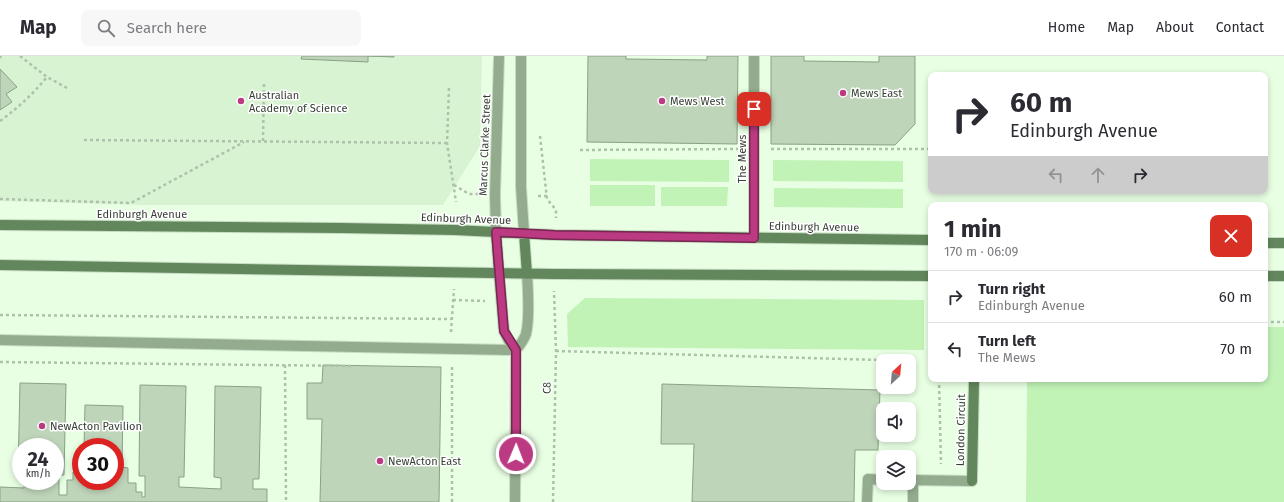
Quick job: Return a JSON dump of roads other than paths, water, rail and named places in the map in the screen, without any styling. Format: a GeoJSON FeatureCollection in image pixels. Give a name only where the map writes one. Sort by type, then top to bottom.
{"type":"FeatureCollection","features":[{"type":"Feature","properties":{"kind":"main road","name":"Edinburgh Avenue"},"geometry":{"type":"LineString","coordinates":[[0,225],[348,228],[563,235],[928,240]]}},
{"type":"Feature","properties":{"kind":"main road","name":"Marcus Clarke Street"},"geometry":{"type":"LineString","coordinates":[[496,232],[499,273]]}},
{"type":"Feature","properties":{"kind":"main road"},"geometry":{"type":"LineString","coordinates":[[524,233],[527,274]]}},
{"type":"Feature","properties":{"kind":"main road"},"geometry":{"type":"LineString","coordinates":[[1268,243],[1284,244]]}},
{"type":"Feature","properties":{"kind":"main road"},"geometry":{"type":"LineString","coordinates":[[0,265],[527,274],[928,276]]}},
{"type":"Feature","properties":{"kind":"main road"},"geometry":{"type":"LineString","coordinates":[[1268,276],[1284,276]]}},
{"type":"Feature","properties":{"kind":"main road","name":"London Circuit"},"geometry":{"type":"LineString","coordinates":[[972,481],[974,382]]}},
{"type":"Feature","properties":{"kind":"street","name":"Marcus Clarke Street"},"geometry":{"type":"LineString","coordinates":[[496,232],[495,195],[499,56]]}},
{"type":"Feature","properties":{"kind":"street"},"geometry":{"type":"LineString","coordinates":[[521,56],[522,187],[524,233]]}},
{"type":"Feature","properties":{"kind":"street","name":"The Mews"},"geometry":{"type":"LineString","coordinates":[[754,56],[754,238]]}},
{"type":"Feature","properties":{"kind":"street","name":"Marcus Clarke Street"},"geometry":{"type":"LineString","coordinates":[[499,273],[504,331],[516,350]]}},
{"type":"Feature","properties":{"kind":"street"},"geometry":{"type":"LineString","coordinates":[[515,502],[516,350],[523,342],[526,333],[528,300],[527,274]]}},
{"type":"Feature","properties":{"kind":"street"},"geometry":{"type":"LineString","coordinates":[[0,340],[516,350]]}},
{"type":"Feature","properties":{"kind":"street"},"geometry":{"type":"LineString","coordinates":[[867,502],[868,480],[876,480]]}},
{"type":"Feature","properties":{"kind":"street"},"geometry":{"type":"LineString","coordinates":[[916,480],[972,481]]}},
{"type":"Feature","properties":{"kind":"street"},"geometry":{"type":"LineString","coordinates":[[912,490],[913,502]]}},
{"type":"Feature","properties":{"kind":"place","name":"Mews East"},"geometry":{"type":"Point","coordinates":[843,93]}},
{"type":"Feature","properties":{"kind":"place","name":"Australian Academy of Science"},"geometry":{"type":"Point","coordinates":[241,101]}},
{"type":"Feature","properties":{"kind":"place","name":"Mews West"},"geometry":{"type":"Point","coordinates":[662,101]}},
{"type":"Feature","properties":{"kind":"place","name":"NewActon Pavilion"},"geometry":{"type":"Point","coordinates":[42,426]}},
{"type":"Feature","properties":{"kind":"place","name":"NewActon East"},"geometry":{"type":"Point","coordinates":[380,461]}}]}
